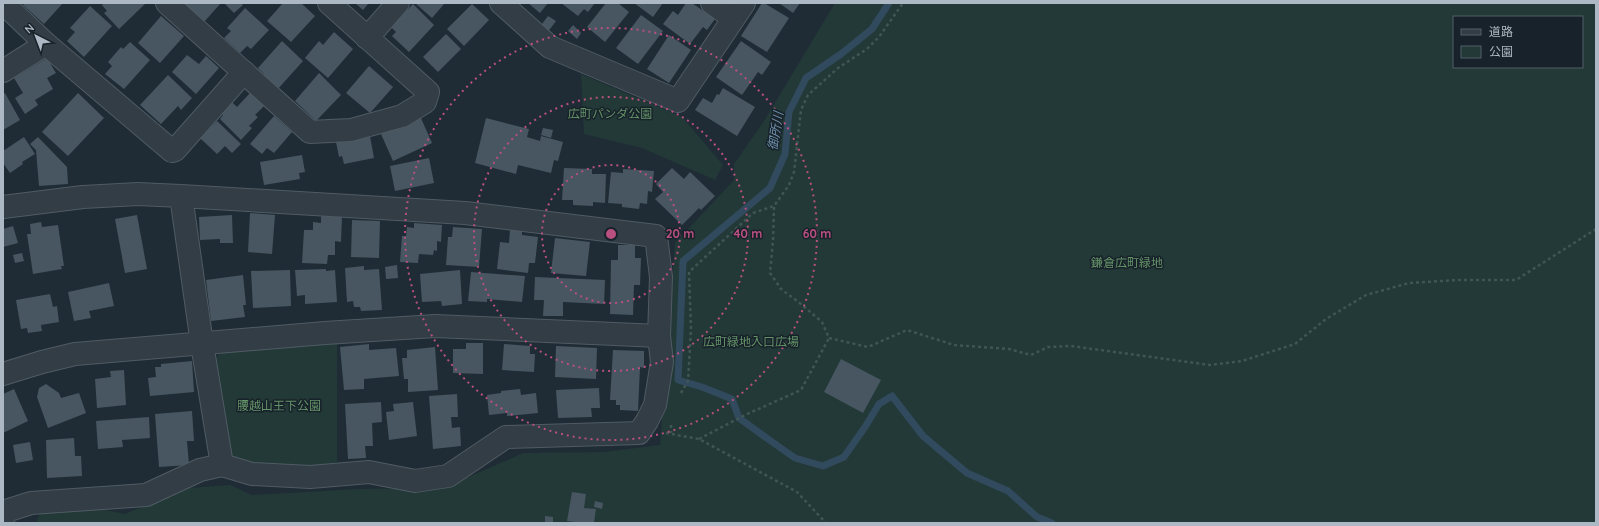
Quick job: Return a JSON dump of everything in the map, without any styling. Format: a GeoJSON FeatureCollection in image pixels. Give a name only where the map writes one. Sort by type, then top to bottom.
{"type":"FeatureCollection","features":[{"type":"Feature","properties":{"kind":"street"},"geometry":{"type":"LineString","coordinates":[[3,3],[46,44],[172,151],[175,150],[244,72]]}},
{"type":"Feature","properties":{"kind":"street"},"geometry":{"type":"LineString","coordinates":[[167,3],[310,132],[351,130],[402,116],[425,102],[428,92],[329,3]]}},
{"type":"Feature","properties":{"kind":"street"},"geometry":{"type":"LineString","coordinates":[[368,38],[398,3]]}},
{"type":"Feature","properties":{"kind":"street"},"geometry":{"type":"LineString","coordinates":[[501,3],[550,47],[678,102],[738,10],[712,3]]}},
{"type":"Feature","properties":{"kind":"street"},"geometry":{"type":"LineString","coordinates":[[3,71],[46,44]]}},
{"type":"Feature","properties":{"kind":"street"},"geometry":{"type":"LineString","coordinates":[[3,207],[83,197],[138,194],[465,213],[656,236],[661,277],[659,336],[662,362],[655,405],[648,421],[639,433],[506,437],[448,476],[415,481],[369,472],[310,477],[252,474],[222,465],[200,470],[146,495],[31,503],[9,510],[3,517]]}},
{"type":"Feature","properties":{"kind":"street"},"geometry":{"type":"LineString","coordinates":[[181,196],[202,344],[222,465]]}},
{"type":"Feature","properties":{"kind":"street"},"geometry":{"type":"LineString","coordinates":[[3,374],[75,354],[325,333],[435,326],[659,336]]}},
{"type":"Feature","properties":{"kind":"path"},"geometry":{"type":"LineString","coordinates":[[677,399],[688,381],[691,329],[689,272],[753,213],[774,206],[789,186],[794,172],[801,110],[808,95],[838,68],[867,49],[878,38],[903,3]]}},
{"type":"Feature","properties":{"kind":"path"},"geometry":{"type":"LineString","coordinates":[[774,206],[770,273],[781,289],[822,322],[829,338]]}},
{"type":"Feature","properties":{"kind":"path"},"geometry":{"type":"LineString","coordinates":[[829,338],[868,347],[907,330],[954,345],[1009,349],[1031,355],[1048,347],[1071,346],[1210,365],[1242,361],[1295,344],[1326,318],[1366,295],[1410,283],[1458,280],[1516,280],[1596,229]]}},
{"type":"Feature","properties":{"kind":"path"},"geometry":{"type":"LineString","coordinates":[[699,439],[745,415],[801,390],[829,338]]}},
{"type":"Feature","properties":{"kind":"path"},"geometry":{"type":"LineString","coordinates":[[671,421],[671,433]]}},
{"type":"Feature","properties":{"kind":"path"},"geometry":{"type":"LineString","coordinates":[[639,433],[671,433],[699,439],[797,492],[826,523]]}},
{"type":"Feature","properties":{"kind":"green space","name":"鎌倉広町緑地"},"geometry":{"type":"Polygon","coordinates":[[[835,3],[1596,3],[1596,523],[36,523],[46,498],[125,514],[187,488],[230,485],[252,495],[357,489],[444,488],[523,453],[604,452],[660,445],[675,243],[734,180],[734,164],[764,121],[835,3]]]}},
{"type":"Feature","properties":{"kind":"green space","name":"広町パンダ公園"},"geometry":{"type":"Polygon","coordinates":[[[581,74],[682,117],[723,165],[715,180],[642,148],[584,134],[581,74]]]}},
{"type":"Feature","properties":{"kind":"green space","name":"腰越山王下公園"},"geometry":{"type":"Polygon","coordinates":[[[337,343],[337,462],[293,469],[238,463],[229,456],[214,361],[220,353],[337,343]]]}},
{"type":"Feature","properties":{"kind":"building"},"geometry":{"type":"Polygon","coordinates":[[[25,3],[63,3],[44,24],[23,5],[25,3]]]}},
{"type":"Feature","properties":{"kind":"building"},"geometry":{"type":"Polygon","coordinates":[[[104,3],[146,3],[119,29],[104,13],[107,11],[102,5],[104,3]]]}},
{"type":"Feature","properties":{"kind":"building"},"geometry":{"type":"Polygon","coordinates":[[[179,3],[221,3],[204,22],[179,3]]]}},
{"type":"Feature","properties":{"kind":"building"},"geometry":{"type":"Polygon","coordinates":[[[224,3],[241,3],[243,5],[234,13],[224,3]]]}},
{"type":"Feature","properties":{"kind":"building"},"geometry":{"type":"Polygon","coordinates":[[[283,3],[301,3],[315,16],[291,42],[267,21],[283,3]]]}},
{"type":"Feature","properties":{"kind":"building"},"geometry":{"type":"Polygon","coordinates":[[[355,3],[369,3],[363,10],[355,3]]]}},
{"type":"Feature","properties":{"kind":"building"},"geometry":{"type":"Polygon","coordinates":[[[415,3],[445,3],[432,18],[415,3]]]}},
{"type":"Feature","properties":{"kind":"building"},"geometry":{"type":"Polygon","coordinates":[[[528,3],[548,3],[540,13],[528,3]]]}},
{"type":"Feature","properties":{"kind":"building"},"geometry":{"type":"Polygon","coordinates":[[[561,3],[595,3],[588,12],[584,9],[578,16],[561,3]]]}},
{"type":"Feature","properties":{"kind":"building"},"geometry":{"type":"Polygon","coordinates":[[[606,3],[618,3],[629,12],[605,42],[587,27],[606,3]]]}},
{"type":"Feature","properties":{"kind":"building"},"geometry":{"type":"Polygon","coordinates":[[[634,3],[663,3],[653,17],[634,3]]]}},
{"type":"Feature","properties":{"kind":"building"},"geometry":{"type":"Polygon","coordinates":[[[686,3],[692,3],[715,19],[707,30],[703,27],[690,44],[663,24],[673,11],[678,15],[686,3]]]}},
{"type":"Feature","properties":{"kind":"building"},"geometry":{"type":"Polygon","coordinates":[[[762,3],[789,18],[767,52],[741,36],[762,3]]]}},
{"type":"Feature","properties":{"kind":"building"},"geometry":{"type":"Polygon","coordinates":[[[779,3],[800,3],[793,13],[779,3]]]}},
{"type":"Feature","properties":{"kind":"building"},"geometry":{"type":"Polygon","coordinates":[[[413,4],[434,25],[409,52],[392,36],[396,32],[391,27],[413,4]]]}},
{"type":"Feature","properties":{"kind":"building"},"geometry":{"type":"Polygon","coordinates":[[[472,4],[489,20],[464,46],[447,29],[472,4]]]}},
{"type":"Feature","properties":{"kind":"building"},"geometry":{"type":"Polygon","coordinates":[[[90,6],[112,26],[84,57],[67,41],[75,32],[70,28],[90,6]]]}},
{"type":"Feature","properties":{"kind":"building"},"geometry":{"type":"Polygon","coordinates":[[[245,8],[269,30],[251,49],[247,46],[240,53],[224,38],[231,31],[227,28],[245,8]]]}},
{"type":"Feature","properties":{"kind":"building"},"geometry":{"type":"Polygon","coordinates":[[[641,15],[663,31],[638,64],[616,48],[641,15]]]}},
{"type":"Feature","properties":{"kind":"building"},"geometry":{"type":"Polygon","coordinates":[[[161,16],[184,36],[160,63],[138,43],[161,16]]]}},
{"type":"Feature","properties":{"kind":"building"},"geometry":{"type":"Polygon","coordinates":[[[548,16],[556,21],[547,33],[539,28],[548,16]]]}},
{"type":"Feature","properties":{"kind":"building"},"geometry":{"type":"Polygon","coordinates":[[[573,25],[581,33],[577,39],[568,31],[573,25]]]}},
{"type":"Feature","properties":{"kind":"building"},"geometry":{"type":"Polygon","coordinates":[[[334,32],[353,49],[328,78],[305,58],[319,41],[323,45],[334,32]]]}},
{"type":"Feature","properties":{"kind":"building"},"geometry":{"type":"Polygon","coordinates":[[[446,34],[461,49],[438,72],[423,57],[446,34]]]}},
{"type":"Feature","properties":{"kind":"building"},"geometry":{"type":"Polygon","coordinates":[[[669,35],[691,50],[669,83],[647,69],[669,35]]]}},
{"type":"Feature","properties":{"kind":"building"},"geometry":{"type":"Polygon","coordinates":[[[282,41],[303,61],[277,90],[262,76],[264,74],[258,68],[282,41]]]}},
{"type":"Feature","properties":{"kind":"building"},"geometry":{"type":"Polygon","coordinates":[[[741,41],[771,62],[762,75],[758,72],[742,95],[716,77],[741,41]]]}},
{"type":"Feature","properties":{"kind":"building"},"geometry":{"type":"Polygon","coordinates":[[[130,42],[150,60],[124,89],[105,74],[112,66],[108,62],[121,47],[123,49],[130,42]]]}},
{"type":"Feature","properties":{"kind":"building"},"geometry":{"type":"Polygon","coordinates":[[[187,55],[199,64],[206,56],[219,68],[196,94],[172,72],[187,55]]]}},
{"type":"Feature","properties":{"kind":"building"},"geometry":{"type":"Polygon","coordinates":[[[47,58],[56,73],[47,78],[53,89],[35,100],[38,105],[25,114],[15,98],[23,93],[14,78],[47,58]]]}},
{"type":"Feature","properties":{"kind":"building"},"geometry":{"type":"Polygon","coordinates":[[[369,66],[393,87],[370,113],[346,93],[369,66]]]}},
{"type":"Feature","properties":{"kind":"building"},"geometry":{"type":"Polygon","coordinates":[[[319,73],[341,95],[316,121],[295,101],[319,73]]]}},
{"type":"Feature","properties":{"kind":"building"},"geometry":{"type":"Polygon","coordinates":[[[168,75],[192,98],[181,110],[178,106],[161,124],[140,105],[168,75]]]}},
{"type":"Feature","properties":{"kind":"building"},"geometry":{"type":"Polygon","coordinates":[[[723,88],[755,107],[737,136],[695,110],[703,98],[712,103],[717,94],[719,95],[723,88]]]}},
{"type":"Feature","properties":{"kind":"building"},"geometry":{"type":"Polygon","coordinates":[[[5,93],[20,120],[3,130],[3,94],[5,93]]]}},
{"type":"Feature","properties":{"kind":"building"},"geometry":{"type":"Polygon","coordinates":[[[78,93],[104,118],[68,156],[42,132],[78,93]]]}},
{"type":"Feature","properties":{"kind":"building"},"geometry":{"type":"Polygon","coordinates":[[[250,93],[264,106],[255,115],[258,117],[249,126],[252,128],[241,140],[220,119],[223,115],[221,113],[232,102],[237,107],[250,93]]]}},
{"type":"Feature","properties":{"kind":"building"},"geometry":{"type":"Polygon","coordinates":[[[274,116],[292,132],[274,153],[267,148],[262,154],[250,144],[274,116]]]}},
{"type":"Feature","properties":{"kind":"building"},"geometry":{"type":"Polygon","coordinates":[[[420,116],[432,143],[393,161],[381,134],[420,116]]]}},
{"type":"Feature","properties":{"kind":"building"},"geometry":{"type":"Polygon","coordinates":[[[486,118],[529,129],[527,137],[540,141],[541,136],[563,142],[558,161],[554,160],[551,173],[518,165],[516,174],[475,163],[486,118]]]}},
{"type":"Feature","properties":{"kind":"building"},"geometry":{"type":"Polygon","coordinates":[[[217,121],[241,144],[232,153],[225,146],[217,154],[200,138],[217,121]]]}},
{"type":"Feature","properties":{"kind":"building"},"geometry":{"type":"Polygon","coordinates":[[[543,128],[553,130],[551,138],[541,135],[543,128]]]}},
{"type":"Feature","properties":{"kind":"building"},"geometry":{"type":"Polygon","coordinates":[[[370,136],[374,158],[344,164],[342,156],[339,157],[336,142],[370,136]]]}},
{"type":"Feature","properties":{"kind":"building"},"geometry":{"type":"Polygon","coordinates":[[[24,137],[35,154],[22,162],[23,164],[10,173],[3,163],[3,151],[24,137]]]}},
{"type":"Feature","properties":{"kind":"building"},"geometry":{"type":"Polygon","coordinates":[[[38,137],[67,167],[68,184],[39,186],[36,150],[30,144],[38,137]]]}},
{"type":"Feature","properties":{"kind":"building"},"geometry":{"type":"Polygon","coordinates":[[[302,155],[305,172],[299,173],[300,179],[264,185],[260,162],[302,155]]]}},
{"type":"Feature","properties":{"kind":"building"},"geometry":{"type":"Polygon","coordinates":[[[429,158],[434,183],[395,191],[390,166],[429,158]]]}},
{"type":"Feature","properties":{"kind":"building"},"geometry":{"type":"Polygon","coordinates":[[[564,168],[592,169],[592,174],[606,174],[605,203],[593,202],[593,206],[573,205],[573,200],[562,200],[564,168]]]}},
{"type":"Feature","properties":{"kind":"building"},"geometry":{"type":"Polygon","coordinates":[[[672,168],[684,179],[690,172],[715,196],[701,210],[699,208],[682,225],[655,199],[663,192],[656,184],[672,168]]]}},
{"type":"Feature","properties":{"kind":"building"},"geometry":{"type":"Polygon","coordinates":[[[623,169],[654,171],[652,192],[648,191],[647,204],[640,203],[639,209],[622,207],[622,204],[608,203],[611,172],[623,173],[623,169]]]}},
{"type":"Feature","properties":{"kind":"building"},"geometry":{"type":"Polygon","coordinates":[[[250,213],[275,215],[272,254],[248,252],[250,213]]]}},
{"type":"Feature","properties":{"kind":"building"},"geometry":{"type":"Polygon","coordinates":[[[137,215],[147,269],[125,273],[115,219],[137,215]]]}},
{"type":"Feature","properties":{"kind":"building"},"geometry":{"type":"Polygon","coordinates":[[[232,215],[233,243],[220,243],[220,239],[200,240],[199,217],[232,215]]]}},
{"type":"Feature","properties":{"kind":"building"},"geometry":{"type":"Polygon","coordinates":[[[321,216],[342,217],[341,242],[335,241],[335,255],[328,255],[327,264],[302,263],[304,230],[313,230],[313,222],[321,223],[321,216]]]}},
{"type":"Feature","properties":{"kind":"building"},"geometry":{"type":"Polygon","coordinates":[[[352,220],[380,221],[379,258],[351,257],[352,220]]]}},
{"type":"Feature","properties":{"kind":"building"},"geometry":{"type":"Polygon","coordinates":[[[41,222],[42,227],[58,225],[64,266],[61,266],[62,269],[33,274],[27,234],[31,234],[30,224],[41,222]]]}},
{"type":"Feature","properties":{"kind":"building"},"geometry":{"type":"Polygon","coordinates":[[[414,223],[442,225],[441,242],[437,241],[437,251],[434,250],[433,255],[419,254],[418,263],[400,262],[402,236],[406,236],[407,227],[414,228],[414,223]]]}},
{"type":"Feature","properties":{"kind":"building"},"geometry":{"type":"Polygon","coordinates":[[[13,226],[18,243],[3,247],[3,229],[13,226]]]}},
{"type":"Feature","properties":{"kind":"building"},"geometry":{"type":"Polygon","coordinates":[[[453,227],[482,229],[479,267],[446,265],[448,237],[452,237],[453,227]]]}},
{"type":"Feature","properties":{"kind":"building"},"geometry":{"type":"Polygon","coordinates":[[[510,230],[522,231],[522,235],[538,237],[535,263],[529,263],[528,273],[497,269],[500,242],[509,243],[510,230]]]}},
{"type":"Feature","properties":{"kind":"building"},"geometry":{"type":"Polygon","coordinates":[[[555,238],[590,242],[586,276],[551,273],[555,238]]]}},
{"type":"Feature","properties":{"kind":"building"},"geometry":{"type":"Polygon","coordinates":[[[618,245],[635,245],[635,258],[641,258],[640,285],[634,285],[633,315],[610,314],[611,260],[618,260],[618,245]]]}},
{"type":"Feature","properties":{"kind":"building"},"geometry":{"type":"Polygon","coordinates":[[[22,253],[24,261],[15,263],[13,255],[22,253]]]}},
{"type":"Feature","properties":{"kind":"building"},"geometry":{"type":"Polygon","coordinates":[[[397,265],[398,278],[386,279],[385,267],[397,265]]]}},
{"type":"Feature","properties":{"kind":"building"},"geometry":{"type":"Polygon","coordinates":[[[364,266],[364,270],[379,269],[382,310],[361,311],[360,307],[354,307],[353,301],[347,302],[345,268],[364,266]]]}},
{"type":"Feature","properties":{"kind":"building"},"geometry":{"type":"Polygon","coordinates":[[[326,269],[326,271],[335,270],[337,302],[305,304],[305,295],[297,296],[295,270],[326,269]]]}},
{"type":"Feature","properties":{"kind":"building"},"geometry":{"type":"Polygon","coordinates":[[[290,270],[291,306],[253,308],[251,271],[290,270]]]}},
{"type":"Feature","properties":{"kind":"building"},"geometry":{"type":"Polygon","coordinates":[[[460,270],[462,304],[442,306],[441,301],[422,302],[420,274],[460,270]]]}},
{"type":"Feature","properties":{"kind":"building"},"geometry":{"type":"Polygon","coordinates":[[[471,272],[525,276],[522,302],[487,299],[487,302],[468,301],[471,272]]]}},
{"type":"Feature","properties":{"kind":"building"},"geometry":{"type":"Polygon","coordinates":[[[243,275],[246,305],[243,305],[245,317],[211,321],[206,280],[243,275]]]}},
{"type":"Feature","properties":{"kind":"building"},"geometry":{"type":"Polygon","coordinates":[[[535,277],[605,280],[604,304],[563,302],[563,316],[543,316],[544,300],[534,300],[535,277]]]}},
{"type":"Feature","properties":{"kind":"building"},"geometry":{"type":"Polygon","coordinates":[[[109,283],[114,306],[89,311],[91,318],[74,321],[68,292],[109,283]]]}},
{"type":"Feature","properties":{"kind":"building"},"geometry":{"type":"Polygon","coordinates":[[[50,294],[53,307],[57,306],[59,322],[41,325],[42,331],[28,333],[27,328],[21,329],[16,300],[50,294]]]}},
{"type":"Feature","properties":{"kind":"building"},"geometry":{"type":"Polygon","coordinates":[[[466,343],[483,343],[483,374],[453,373],[453,349],[466,349],[466,343]]]}},
{"type":"Feature","properties":{"kind":"building"},"geometry":{"type":"Polygon","coordinates":[[[369,344],[369,350],[396,348],[399,376],[364,379],[364,389],[344,390],[340,347],[369,344]]]}},
{"type":"Feature","properties":{"kind":"building"},"geometry":{"type":"Polygon","coordinates":[[[504,344],[530,346],[530,354],[535,354],[534,372],[502,370],[504,344]]]}},
{"type":"Feature","properties":{"kind":"building"},"geometry":{"type":"Polygon","coordinates":[[[556,346],[597,348],[596,379],[555,377],[556,346]]]}},
{"type":"Feature","properties":{"kind":"building"},"geometry":{"type":"Polygon","coordinates":[[[435,347],[438,390],[408,392],[408,379],[404,379],[402,358],[407,358],[407,350],[435,347]]]}},
{"type":"Feature","properties":{"kind":"building"},"geometry":{"type":"Polygon","coordinates":[[[613,350],[644,351],[644,368],[640,367],[638,411],[620,410],[620,405],[616,405],[616,400],[610,400],[613,350]]]}},
{"type":"Feature","properties":{"kind":"building"},"geometry":{"type":"Polygon","coordinates":[[[841,359],[881,380],[863,413],[824,392],[841,359]]]}},
{"type":"Feature","properties":{"kind":"building"},"geometry":{"type":"Polygon","coordinates":[[[192,361],[194,392],[150,396],[148,378],[156,377],[155,367],[161,367],[161,364],[192,361]]]}},
{"type":"Feature","properties":{"kind":"building"},"geometry":{"type":"Polygon","coordinates":[[[124,370],[126,405],[97,408],[95,379],[111,377],[110,371],[124,370]]]}},
{"type":"Feature","properties":{"kind":"building"},"geometry":{"type":"Polygon","coordinates":[[[46,384],[59,393],[61,398],[79,393],[86,413],[48,428],[37,397],[39,388],[46,384]]]}},
{"type":"Feature","properties":{"kind":"building"},"geometry":{"type":"Polygon","coordinates":[[[599,388],[600,408],[591,408],[592,417],[558,418],[556,390],[599,388]]]}},
{"type":"Feature","properties":{"kind":"building"},"geometry":{"type":"Polygon","coordinates":[[[14,389],[28,421],[3,433],[3,394],[14,389]]]}},
{"type":"Feature","properties":{"kind":"building"},"geometry":{"type":"Polygon","coordinates":[[[520,389],[521,395],[536,393],[538,413],[507,416],[507,413],[489,415],[487,395],[501,393],[501,391],[520,389]]]}},
{"type":"Feature","properties":{"kind":"building"},"geometry":{"type":"Polygon","coordinates":[[[457,394],[458,417],[451,417],[452,428],[460,427],[461,446],[433,449],[429,396],[457,394]]]}},
{"type":"Feature","properties":{"kind":"building"},"geometry":{"type":"Polygon","coordinates":[[[381,402],[382,422],[372,423],[373,446],[365,446],[366,458],[348,459],[345,404],[381,402]]]}},
{"type":"Feature","properties":{"kind":"building"},"geometry":{"type":"Polygon","coordinates":[[[413,402],[417,436],[389,440],[386,412],[394,411],[393,404],[413,402]]]}},
{"type":"Feature","properties":{"kind":"building"},"geometry":{"type":"Polygon","coordinates":[[[192,411],[194,441],[187,441],[189,465],[159,467],[155,414],[192,411]]]}},
{"type":"Feature","properties":{"kind":"building"},"geometry":{"type":"Polygon","coordinates":[[[149,417],[150,438],[122,440],[123,447],[98,449],[96,421],[149,417]]]}},
{"type":"Feature","properties":{"kind":"building"},"geometry":{"type":"Polygon","coordinates":[[[74,438],[75,456],[81,456],[82,476],[47,478],[46,440],[74,438]]]}},
{"type":"Feature","properties":{"kind":"building"},"geometry":{"type":"Polygon","coordinates":[[[30,442],[33,460],[16,463],[13,445],[30,442]]]}},
{"type":"Feature","properties":{"kind":"building"},"geometry":{"type":"Polygon","coordinates":[[[572,492],[586,494],[584,508],[596,509],[594,523],[575,523],[567,521],[572,492]]]}},
{"type":"Feature","properties":{"kind":"building"},"geometry":{"type":"Polygon","coordinates":[[[595,501],[603,503],[602,509],[594,507],[595,501]]]}},
{"type":"Feature","properties":{"kind":"building"},"geometry":{"type":"Polygon","coordinates":[[[545,516],[553,517],[553,523],[545,523],[545,516]]]}},
{"type":"Feature","properties":{"kind":"waterway","name":"御所川"},"geometry":{"type":"LineString","coordinates":[[889,3],[872,29],[841,54],[806,78],[789,112],[785,154],[770,188],[683,261],[678,380],[702,387],[732,399],[739,418],[795,458],[823,466],[844,457],[879,404],[892,396],[923,436],[967,473],[1008,491],[1037,517],[1052,523]]}},
{"type":"Feature","properties":{"kind":"park label","name":"広町緑地入口広場"},"geometry":{"type":"Point","coordinates":[751,342]}}]}
